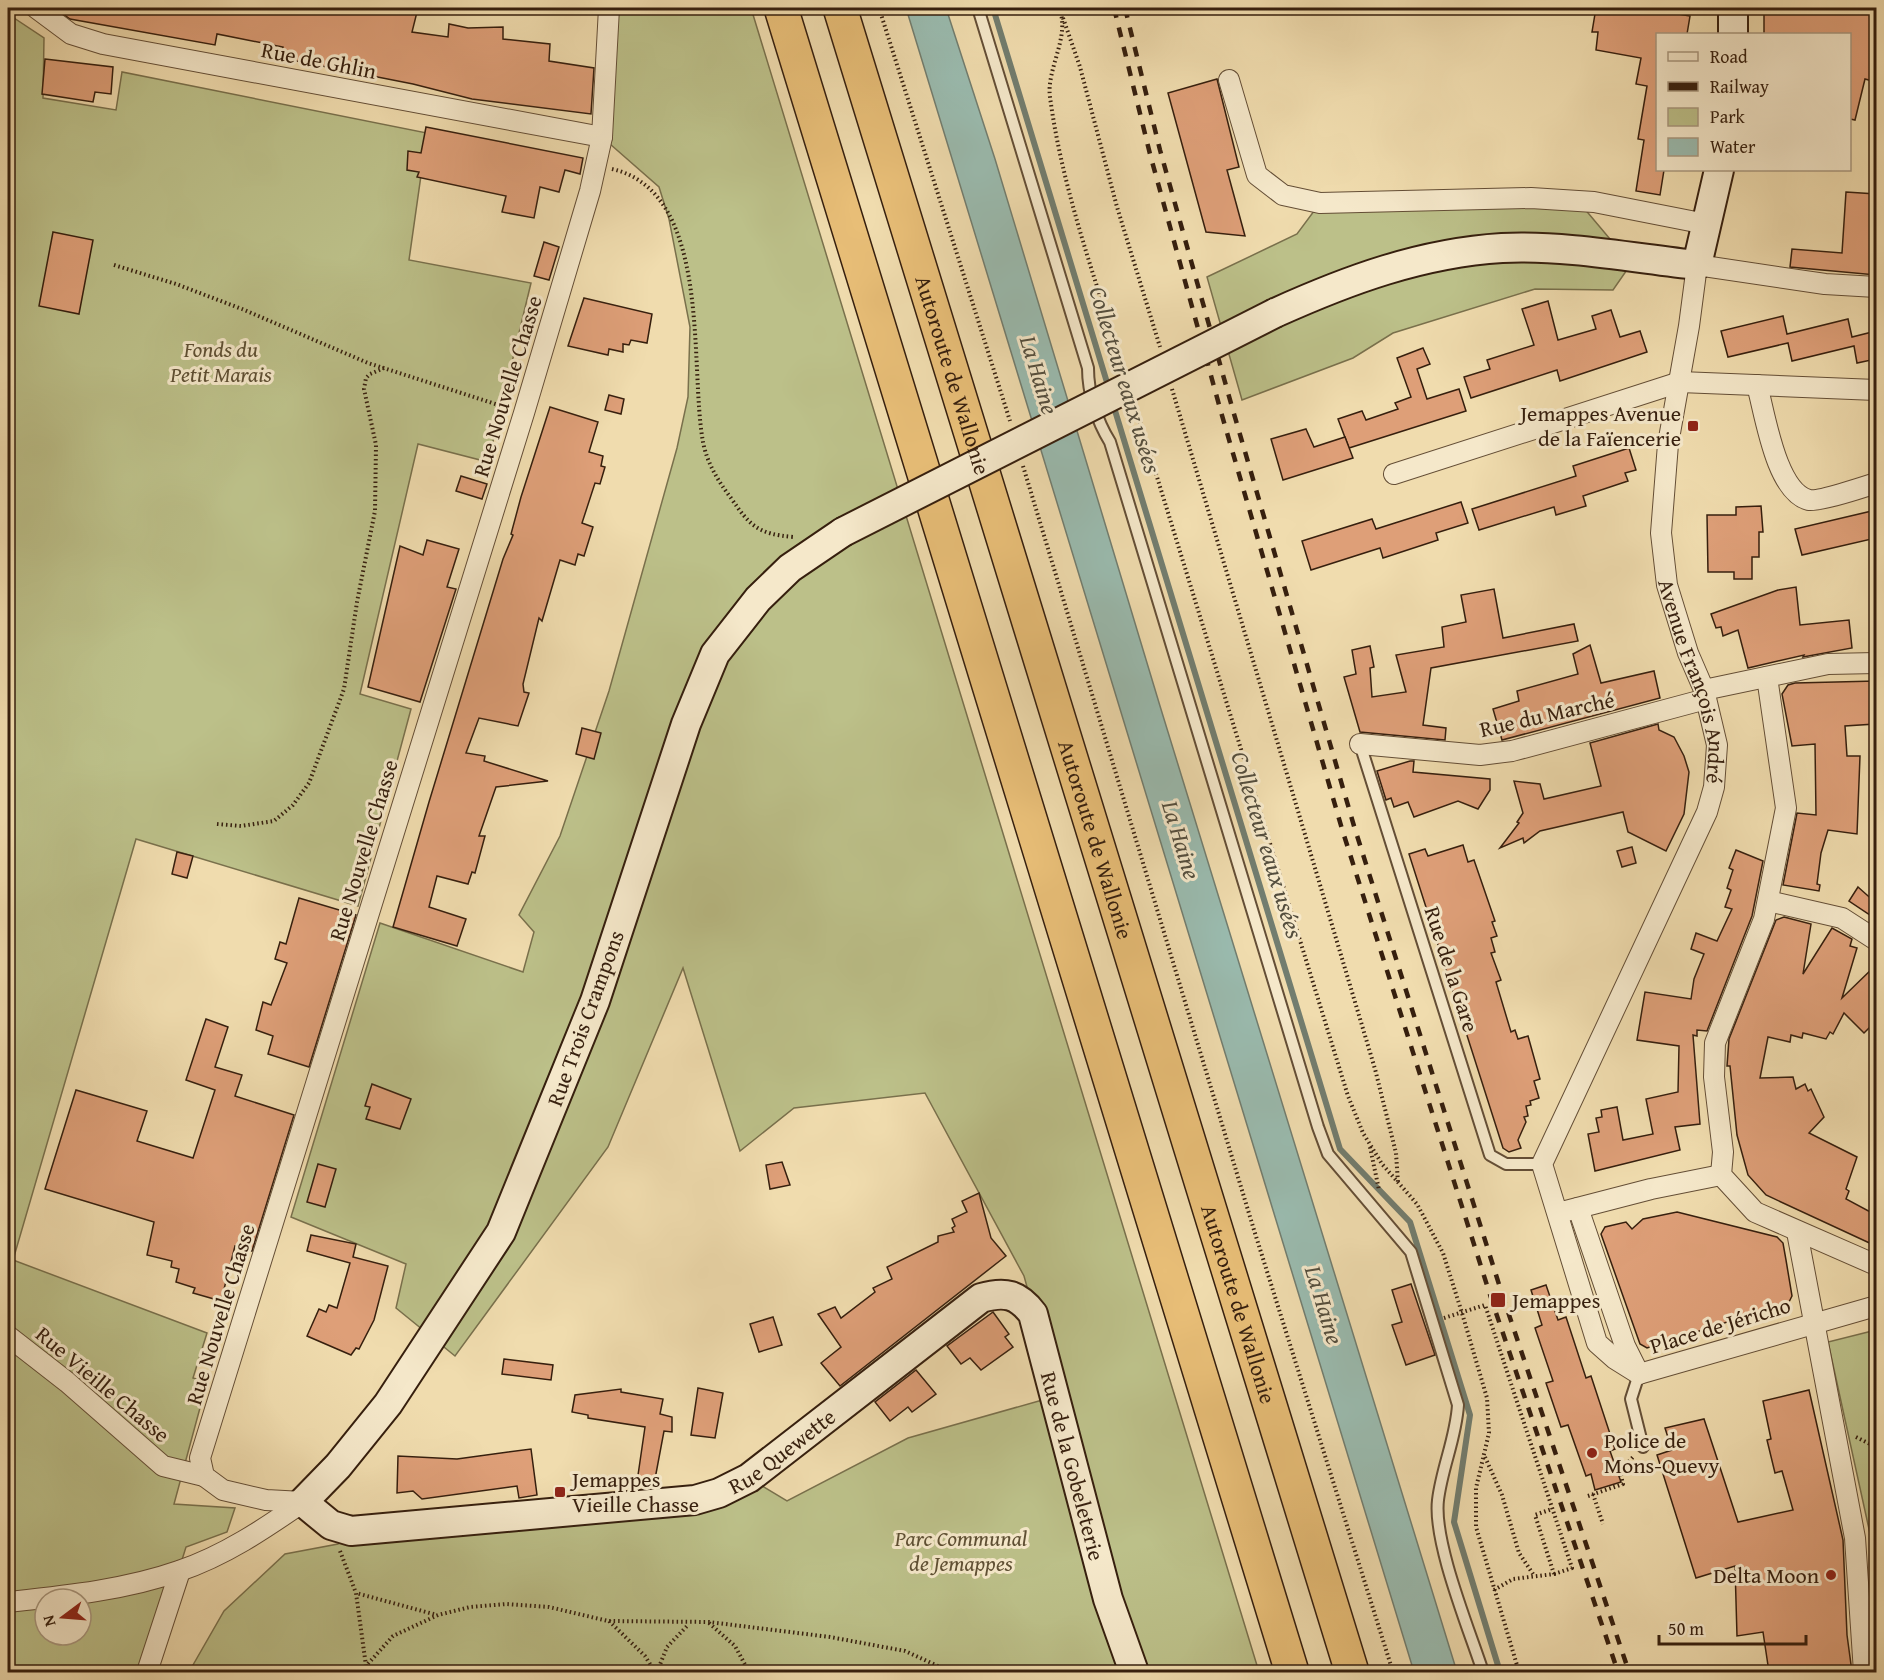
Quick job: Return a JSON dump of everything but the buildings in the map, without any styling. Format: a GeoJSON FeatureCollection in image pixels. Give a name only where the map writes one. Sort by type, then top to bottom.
{"type":"FeatureCollection","features":[{"type":"Feature","properties":{"kind":"highway"},"geometry":{"type":"LineString","coordinates":[[781,8],[1292,1672]]}},
{"type":"Feature","properties":{"kind":"highway","name":"Autoroute de Wallonie"},"geometry":{"type":"LineString","coordinates":[[840,8],[1352,1672]]}},
{"type":"Feature","properties":{"kind":"street","name":"Rue de Ghlin"},"geometry":{"type":"LineString","coordinates":[[36,8],[71,34],[104,44],[602,137]]}},
{"type":"Feature","properties":{"kind":"street","name":"Rue Nouvelle Chasse"},"geometry":{"type":"LineString","coordinates":[[204,1476],[200,1458],[524,413],[596,165],[602,137],[609,8]]}},
{"type":"Feature","properties":{"kind":"street"},"geometry":{"type":"LineString","coordinates":[[1733,8],[1733,33]]}},
{"type":"Feature","properties":{"kind":"street"},"geometry":{"type":"LineString","coordinates":[[1229,80],[1257,175],[1283,195],[1320,203],[1520,198],[1594,202],[1706,224]]}},
{"type":"Feature","properties":{"kind":"street","name":"Avenue François André"},"geometry":{"type":"LineString","coordinates":[[1542,1164],[1707,812],[1714,787],[1717,745],[1705,695],[1688,653],[1667,585],[1661,533],[1664,480],[1697,265],[1719,171]]}},
{"type":"Feature","properties":{"kind":"street","name":"Rue Trois Crampons"},"geometry":{"type":"LineString","coordinates":[[303,1502],[338,1466],[388,1404],[501,1232],[595,1001],[686,724],[715,654],[758,599],[790,568],[837,537],[1275,313],[1358,277],[1403,263],[1502,248],[1557,249],[1697,265]]}},
{"type":"Feature","properties":{"kind":"street"},"geometry":{"type":"LineString","coordinates":[[1697,265],[1825,284],[1876,287]]}},
{"type":"Feature","properties":{"kind":"street"},"geometry":{"type":"LineString","coordinates":[[1394,474],[1680,382],[1876,390]]}},
{"type":"Feature","properties":{"kind":"street"},"geometry":{"type":"LineString","coordinates":[[1757,385],[1783,477],[1794,493],[1810,501],[1876,483]]}},
{"type":"Feature","properties":{"kind":"street","name":"Rue du Marché"},"geometry":{"type":"LineString","coordinates":[[1360,744],[1480,755],[1502,752],[1767,677],[1828,664],[1876,663]]}},
{"type":"Feature","properties":{"kind":"street"},"geometry":{"type":"LineString","coordinates":[[1767,677],[1786,808],[1764,918],[1715,1042],[1714,1077],[1723,1152],[1721,1175],[1755,1212],[1876,1264]]}},
{"type":"Feature","properties":{"kind":"street"},"geometry":{"type":"LineString","coordinates":[[1768,901],[1842,918],[1876,939]]}},
{"type":"Feature","properties":{"kind":"street","name":"Place de Jéricho"},"geometry":{"type":"LineString","coordinates":[[1542,1164],[1597,1343],[1615,1359],[1639,1374],[1876,1306]]}},
{"type":"Feature","properties":{"kind":"street"},"geometry":{"type":"LineString","coordinates":[[1557,1214],[1721,1175]]}},
{"type":"Feature","properties":{"kind":"street","name":"Place de Jéricho"},"geometry":{"type":"LineString","coordinates":[[1578,1208],[1625,1346],[1639,1374]]}},
{"type":"Feature","properties":{"kind":"street"},"geometry":{"type":"LineString","coordinates":[[1797,1232],[1814,1322]]}},
{"type":"Feature","properties":{"kind":"street","name":"Rue de la Gobeleterie"},"geometry":{"type":"LineString","coordinates":[[981,1298],[997,1294],[1011,1294],[1023,1301],[1033,1314],[1108,1599],[1134,1672]]}},
{"type":"Feature","properties":{"kind":"street","name":"Rue Quewette"},"geometry":{"type":"LineString","coordinates":[[303,1502],[331,1525],[351,1531],[695,1500],[718,1493],[749,1478],[981,1298]]}},
{"type":"Feature","properties":{"kind":"street","name":"Place de Jéricho"},"geometry":{"type":"LineString","coordinates":[[1814,1322],[1855,1538],[1864,1672]]}},
{"type":"Feature","properties":{"kind":"street","name":"Rue Vieille Chasse"},"geometry":{"type":"LineString","coordinates":[[8,1336],[67,1382],[163,1466],[204,1476]]}},
{"type":"Feature","properties":{"kind":"street"},"geometry":{"type":"LineString","coordinates":[[204,1476],[223,1490],[266,1500],[303,1502]]}},
{"type":"Feature","properties":{"kind":"street"},"geometry":{"type":"LineString","coordinates":[[8,1602],[75,1594],[145,1581],[180,1571],[234,1546],[303,1502]]}},
{"type":"Feature","properties":{"kind":"street"},"geometry":{"type":"LineString","coordinates":[[147,1672],[180,1571]]}},
{"type":"Feature","properties":{"kind":"lane"},"geometry":{"type":"LineString","coordinates":[[978,8],[1088,368],[1088,384],[1102,429],[1110,442],[1318,1127],[1328,1154],[1411,1252],[1458,1405],[1457,1426],[1438,1500],[1440,1537],[1483,1672]]}},
{"type":"Feature","properties":{"kind":"lane","name":"Rue de la Gare"},"geometry":{"type":"LineString","coordinates":[[1360,744],[1490,1155],[1506,1164],[1542,1164]]}},
{"type":"Feature","properties":{"kind":"lane","name":"Place de Jéricho"},"geometry":{"type":"LineString","coordinates":[[1639,1374],[1631,1399],[1643,1447]]}},
{"type":"Feature","properties":{"kind":"path"},"geometry":{"type":"LineString","coordinates":[[879,8],[1012,430]]}},
{"type":"Feature","properties":{"kind":"path"},"geometry":{"type":"LineString","coordinates":[[1060,10],[1080,67],[1117,207],[1162,356]]}},
{"type":"Feature","properties":{"kind":"path"},"geometry":{"type":"LineString","coordinates":[[1060,10],[1061,32],[1049,94],[1071,193],[1125,375]]}},
{"type":"Feature","properties":{"kind":"path"},"geometry":{"type":"LineString","coordinates":[[596,165],[632,173],[661,202],[679,238],[691,286],[698,338],[703,442],[710,466],[723,487],[747,521],[761,530],[780,536],[837,537]]}},
{"type":"Feature","properties":{"kind":"path"},"geometry":{"type":"LineString","coordinates":[[114,265],[209,297],[384,368],[524,413]]}},
{"type":"Feature","properties":{"kind":"path"},"geometry":{"type":"LineString","coordinates":[[217,824],[241,826],[274,821],[293,806],[309,783],[344,689],[357,602],[375,512],[376,445],[364,389],[366,378],[384,368]]}},
{"type":"Feature","properties":{"kind":"path"},"geometry":{"type":"LineString","coordinates":[[1169,378],[1260,675],[1375,1069],[1396,1153],[1398,1184]]}},
{"type":"Feature","properties":{"kind":"path"},"geometry":{"type":"LineString","coordinates":[[1132,398],[1335,1057],[1369,1143],[1386,1223]]}},
{"type":"Feature","properties":{"kind":"path"},"geometry":{"type":"LineString","coordinates":[[1022,463],[1251,1218],[1394,1672]]}},
{"type":"Feature","properties":{"kind":"path"},"geometry":{"type":"LineString","coordinates":[[1369,1143],[1398,1184],[1417,1204],[1443,1253],[1487,1398],[1488,1433],[1485,1456],[1476,1488],[1476,1527],[1519,1672]]}},
{"type":"Feature","properties":{"kind":"path"},"geometry":{"type":"LineString","coordinates":[[1462,1313],[1485,1305],[1572,1568],[1554,1574],[1513,1579],[1494,1590]]}},
{"type":"Feature","properties":{"kind":"path"},"geometry":{"type":"LineString","coordinates":[[1603,1524],[1590,1495],[1623,1485],[1620,1471],[1643,1447]]}},
{"type":"Feature","properties":{"kind":"path"},"geometry":{"type":"LineString","coordinates":[[1485,1456],[1502,1496],[1519,1553],[1533,1575]]}},
{"type":"Feature","properties":{"kind":"path"},"geometry":{"type":"LineString","coordinates":[[1552,1509],[1535,1515],[1554,1574]]}},
{"type":"Feature","properties":{"kind":"path"},"geometry":{"type":"LineString","coordinates":[[331,1525],[356,1593],[366,1672]]}},
{"type":"Feature","properties":{"kind":"path"},"geometry":{"type":"LineString","coordinates":[[356,1593],[438,1615]]}},
{"type":"Feature","properties":{"kind":"path"},"geometry":{"type":"LineString","coordinates":[[366,1666],[393,1636],[438,1615],[470,1607],[506,1604],[549,1607],[608,1621],[689,1624],[709,1622],[830,1636],[905,1651],[951,1672]]}},
{"type":"Feature","properties":{"kind":"path"},"geometry":{"type":"LineString","coordinates":[[608,1621],[645,1656],[656,1672]]}},
{"type":"Feature","properties":{"kind":"path"},"geometry":{"type":"LineString","coordinates":[[709,1622],[735,1646],[749,1672]]}},
{"type":"Feature","properties":{"kind":"path"},"geometry":{"type":"LineString","coordinates":[[656,1672],[667,1647],[689,1624]]}},
{"type":"Feature","properties":{"kind":"green space"},"geometry":{"type":"Polygon","coordinates":[[[609,8],[751,8],[1259,1672],[1134,1672],[1024,1276],[925,1093],[794,1108],[740,1151],[683,968],[608,1147],[455,1356],[396,1308],[406,1264],[291,1217],[380,923],[523,972],[534,932],[519,915],[560,836],[609,691],[677,448],[688,397],[690,327],[669,219],[659,187],[602,137],[609,8]]]}},
{"type":"Feature","properties":{"kind":"green space","name":"Fonds du Petit Marais"},"geometry":{"type":"Polygon","coordinates":[[[8,14],[44,38],[43,98],[116,110],[122,72],[427,133],[409,260],[531,283],[488,462],[418,444],[360,694],[411,709],[358,906],[136,839],[13,1260],[207,1333],[193,1378],[207,1382],[174,1504],[235,1508],[227,1532],[186,1547],[147,1672],[8,1672],[8,14]]]}},
{"type":"Feature","properties":{"kind":"green space"},"geometry":{"type":"Polygon","coordinates":[[[1578,201],[1631,264],[1613,290],[1535,289],[1393,333],[1353,358],[1242,400],[1207,277],[1297,234],[1320,203],[1578,201]]]}},
{"type":"Feature","properties":{"kind":"green space"},"geometry":{"type":"Polygon","coordinates":[[[1876,1330],[1876,1561],[1828,1342],[1876,1330]]]}},
{"type":"Feature","properties":{"kind":"green space","name":"Parc Communal de Jemappes"},"geometry":{"type":"Polygon","coordinates":[[[1053,1397],[1129,1672],[189,1672],[224,1611],[285,1554],[338,1544],[351,1531],[695,1500],[749,1478],[787,1501],[908,1438],[1053,1397]]]}},
{"type":"Feature","properties":{"kind":"water","name":"La Haine"},"geometry":{"type":"Polygon","coordinates":[[[906,8],[946,8],[995,159],[1160,706],[1457,1672],[1414,1672],[906,8]]]}},
{"type":"Feature","properties":{"kind":"waterway","name":"Collecteur eaux usées"},"geometry":{"type":"LineString","coordinates":[[993,8],[1109,389]]}},
{"type":"Feature","properties":{"kind":"waterway","name":"Collecteur eaux usées"},"geometry":{"type":"LineString","coordinates":[[1113,404],[1340,1149],[1410,1222],[1470,1415],[1454,1522],[1500,1672]]}},
{"type":"Feature","properties":{"kind":"railway"},"geometry":{"type":"LineString","coordinates":[[1114,8],[1150,154],[1221,412],[1342,829],[1492,1301],[1618,1672]]}},
{"type":"Feature","properties":{"kind":"railway"},"geometry":{"type":"LineString","coordinates":[[1125,8],[1160,150],[1354,826],[1503,1297],[1629,1672]]}},
{"type":"Feature","properties":{"kind":"place","name":"Jemappes Avenue de la Faïencerie"},"geometry":{"type":"Point","coordinates":[1693,426]}},
{"type":"Feature","properties":{"kind":"place","name":"Jemappes"},"geometry":{"type":"Point","coordinates":[1498,1300]}},
{"type":"Feature","properties":{"kind":"place","name":"Police de Mons-Quevy"},"geometry":{"type":"Point","coordinates":[1592,1453]}},
{"type":"Feature","properties":{"kind":"place","name":"Jemappes Vieille Chasse"},"geometry":{"type":"Point","coordinates":[560,1492]}},
{"type":"Feature","properties":{"kind":"place","name":"Delta Moon"},"geometry":{"type":"Point","coordinates":[1831,1575]}}]}
